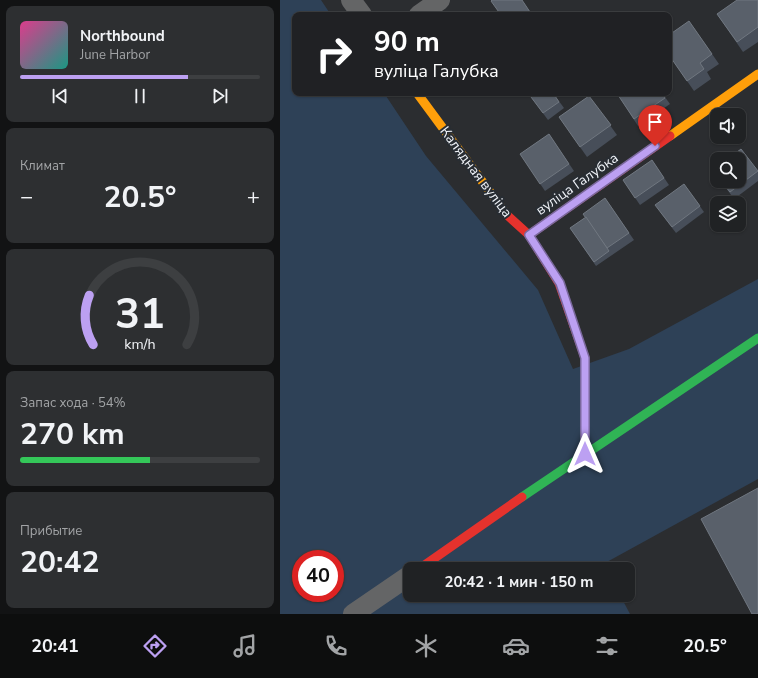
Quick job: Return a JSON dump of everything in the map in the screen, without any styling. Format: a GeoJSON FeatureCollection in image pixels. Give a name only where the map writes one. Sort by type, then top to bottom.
{"type":"FeatureCollection","features":[{"type":"Feature","properties":{"kind":"street"},"geometry":{"type":"LineString","coordinates":[[351,0],[360,12]]}},
{"type":"Feature","properties":{"kind":"street"},"geometry":{"type":"LineString","coordinates":[[423,12],[440,0]]}},
{"type":"Feature","properties":{"kind":"street","name":"вуліца Галубка"},"geometry":{"type":"LineString","coordinates":[[529,235],[758,74]]}},
{"type":"Feature","properties":{"kind":"street","name":"Калядная вуліца"},"geometry":{"type":"LineString","coordinates":[[419,96],[504,212],[529,235],[560,283],[585,358],[585,454]]}},
{"type":"Feature","properties":{"kind":"street"},"geometry":{"type":"LineString","coordinates":[[429,562],[585,454],[758,338]]}},
{"type":"Feature","properties":{"kind":"street"},"geometry":{"type":"LineString","coordinates":[[354,614],[403,580]]}},
{"type":"Feature","properties":{"kind":"shaded area"},"geometry":{"type":"Polygon","coordinates":[[[280,0],[321,0],[329,12],[292,12],[292,96],[386,96],[426,156],[538,290],[573,369],[629,349],[758,279],[758,479],[607,562],[403,562],[403,602],[624,602],[630,614],[280,614],[280,0]]]}},
{"type":"Feature","properties":{"kind":"building"},"geometry":{"type":"Polygon","coordinates":[[[522,0],[530,12],[499,12],[491,1],[522,0]]]}},
{"type":"Feature","properties":{"kind":"building"},"geometry":{"type":"Polygon","coordinates":[[[737,0],[758,0],[758,27],[737,42],[717,14],[737,0]]]}},
{"type":"Feature","properties":{"kind":"building"},"geometry":{"type":"Polygon","coordinates":[[[689,21],[712,54],[700,63],[704,69],[687,81],[672,59],[672,33],[689,21]]]}},
{"type":"Feature","properties":{"kind":"building"},"geometry":{"type":"Polygon","coordinates":[[[530,96],[555,96],[559,102],[543,113],[530,96]]]}},
{"type":"Feature","properties":{"kind":"building"},"geometry":{"type":"Polygon","coordinates":[[[589,96],[611,125],[580,147],[559,117],[589,96]]]}},
{"type":"Feature","properties":{"kind":"building"},"geometry":{"type":"Polygon","coordinates":[[[619,96],[664,96],[665,98],[634,119],[619,96]]]}},
{"type":"Feature","properties":{"kind":"building"},"geometry":{"type":"Polygon","coordinates":[[[549,134],[569,164],[540,184],[520,154],[549,134]]]}},
{"type":"Feature","properties":{"kind":"building"},"geometry":{"type":"Polygon","coordinates":[[[746,155],[758,171],[746,180],[746,155]]]}},
{"type":"Feature","properties":{"kind":"building"},"geometry":{"type":"Polygon","coordinates":[[[652,160],[664,178],[635,198],[623,180],[652,160]]]}},
{"type":"Feature","properties":{"kind":"building"},"geometry":{"type":"Polygon","coordinates":[[[684,184],[700,206],[672,227],[655,205],[684,184]]]}},
{"type":"Feature","properties":{"kind":"building"},"geometry":{"type":"Polygon","coordinates":[[[727,188],[735,188],[730,192],[727,188]]]}},
{"type":"Feature","properties":{"kind":"building"},"geometry":{"type":"Polygon","coordinates":[[[605,198],[629,233],[607,248],[583,214],[605,198]]]}},
{"type":"Feature","properties":{"kind":"building"},"geometry":{"type":"Polygon","coordinates":[[[586,217],[609,251],[594,262],[570,228],[586,217]]]}},
{"type":"Feature","properties":{"kind":"building"},"geometry":{"type":"Polygon","coordinates":[[[758,488],[758,614],[752,614],[701,519],[758,488]]]}},
{"type":"Feature","properties":{"kind":"traffic: fast"},"geometry":{"type":"LineString","coordinates":[[522,497],[758,338]]}},
{"type":"Feature","properties":{"kind":"traffic: fast"},"geometry":{"type":"LineString","coordinates":[[585,373],[585,454]]}},
{"type":"Feature","properties":{"kind":"traffic: slow"},"geometry":{"type":"LineString","coordinates":[[670,136],[758,74]]}},
{"type":"Feature","properties":{"kind":"traffic: slow"},"geometry":{"type":"LineString","coordinates":[[419,96],[507,215]]}},
{"type":"Feature","properties":{"kind":"traffic: jam"},"geometry":{"type":"LineString","coordinates":[[529,235],[670,136]]}},
{"type":"Feature","properties":{"kind":"traffic: jam"},"geometry":{"type":"LineString","coordinates":[[507,215],[529,235],[559,283],[585,358],[585,373]]}},
{"type":"Feature","properties":{"kind":"traffic: jam"},"geometry":{"type":"LineString","coordinates":[[429,562],[522,497]]}},
{"type":"Feature","properties":{"kind":"route"},"geometry":{"type":"LineString","coordinates":[[585,454],[585,358],[560,283],[529,235],[655,146]]}}]}
